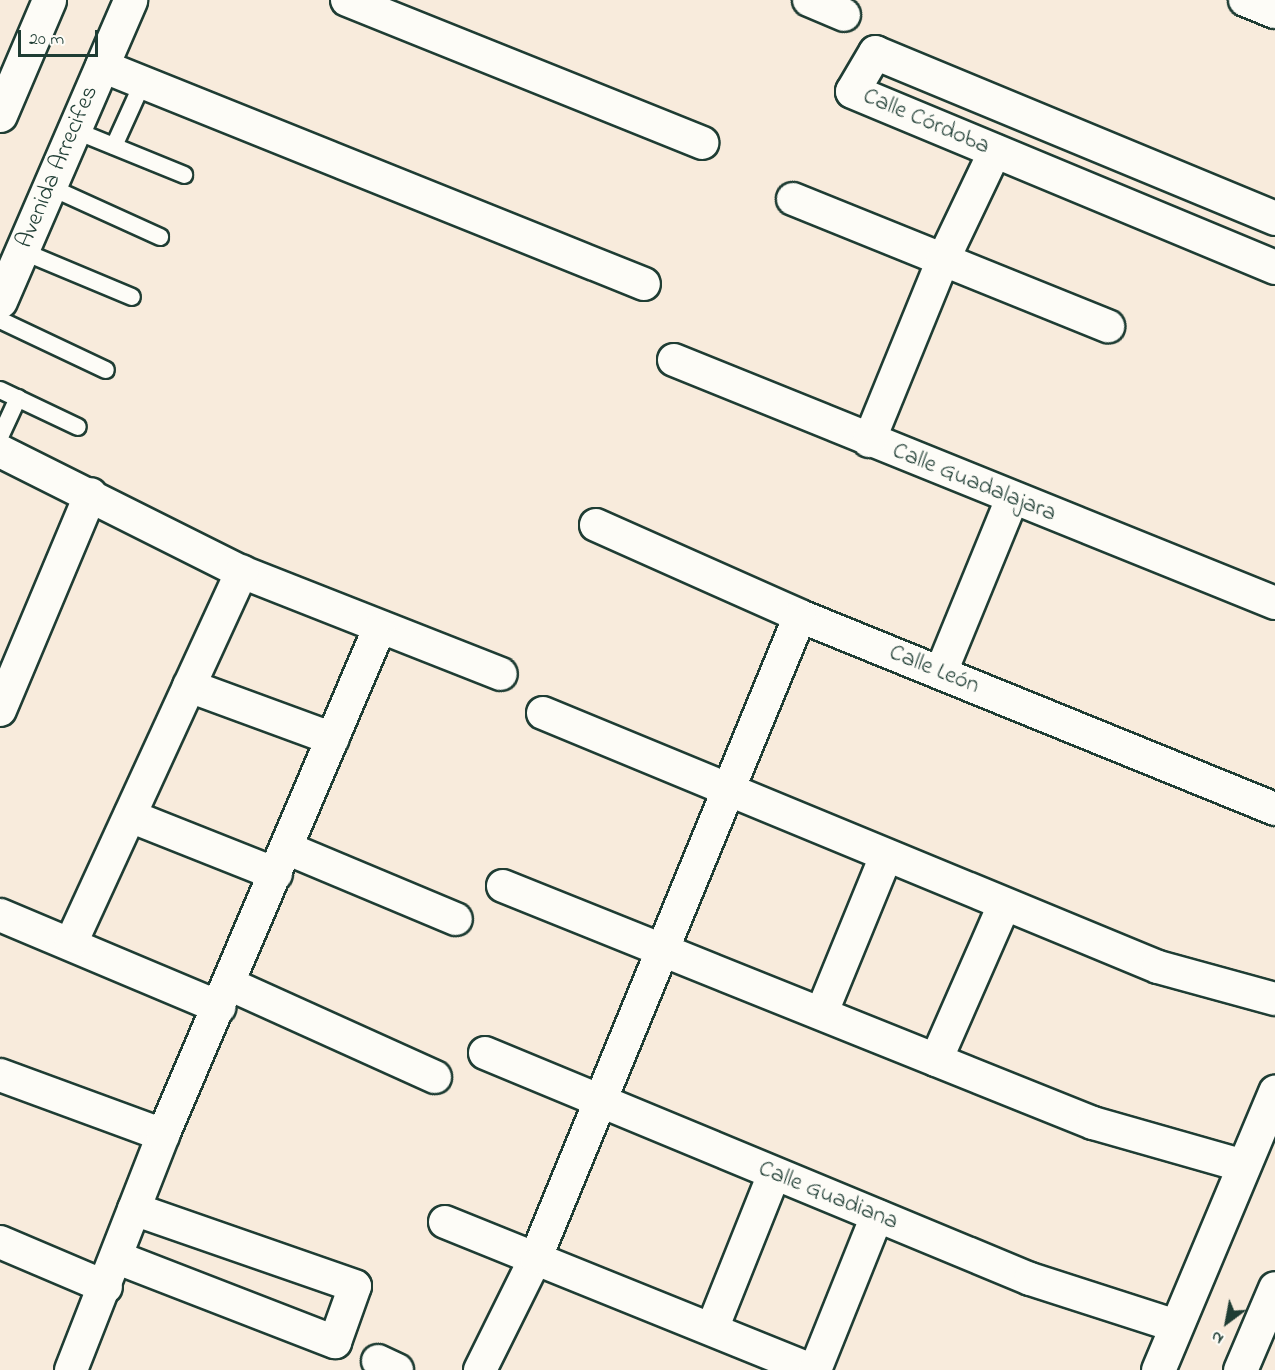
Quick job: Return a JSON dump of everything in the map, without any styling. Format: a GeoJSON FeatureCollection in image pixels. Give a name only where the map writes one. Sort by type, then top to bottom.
{"type":"FeatureCollection","features":[{"type":"Feature","properties":{"kind":"street"},"geometry":{"type":"LineString","coordinates":[[0,115],[7,79],[49,0]]}},
{"type":"Feature","properties":{"kind":"street","name":"Avenida Arrecifes"},"geometry":{"type":"LineString","coordinates":[[0,301],[130,0]]}},
{"type":"Feature","properties":{"kind":"street"},"geometry":{"type":"LineString","coordinates":[[347,0],[702,143]]}},
{"type":"Feature","properties":{"kind":"street"},"geometry":{"type":"LineString","coordinates":[[809,0],[844,15]]}},
{"type":"Feature","properties":{"kind":"street"},"geometry":{"type":"LineString","coordinates":[[1245,0],[1275,12]]}},
{"type":"Feature","properties":{"kind":"street","name":"Calle Córdoba"},"geometry":{"type":"LineString","coordinates":[[1275,218],[875,52],[852,92],[1275,267]]}},
{"type":"Feature","properties":{"kind":"street"},"geometry":{"type":"LineString","coordinates":[[102,66],[644,284]]}},
{"type":"Feature","properties":{"kind":"street"},"geometry":{"type":"LineString","coordinates":[[869,441],[943,260],[995,151]]}},
{"type":"Feature","properties":{"kind":"street"},"geometry":{"type":"LineString","coordinates":[[793,199],[1108,326]]}},
{"type":"Feature","properties":{"kind":"street"},"geometry":{"type":"LineString","coordinates":[[1220,244],[1235,201]]}},
{"type":"Feature","properties":{"kind":"street","name":"Calle Guadalajara"},"geometry":{"type":"LineString","coordinates":[[674,360],[1012,499],[1275,603]]}},
{"type":"Feature","properties":{"kind":"street"},"geometry":{"type":"LineString","coordinates":[[0,451],[91,494],[242,572],[379,629],[501,674]]}},
{"type":"Feature","properties":{"kind":"street"},"geometry":{"type":"LineString","coordinates":[[0,710],[91,494]]}},
{"type":"Feature","properties":{"kind":"street"},"geometry":{"type":"LineString","coordinates":[[941,672],[1012,499]]}},
{"type":"Feature","properties":{"kind":"street","name":"Calle León"},"geometry":{"type":"LineString","coordinates":[[596,525],[800,616],[1275,808]]}},
{"type":"Feature","properties":{"kind":"street"},"geometry":{"type":"LineString","coordinates":[[71,943],[242,572]]}},
{"type":"Feature","properties":{"kind":"street"},"geometry":{"type":"LineString","coordinates":[[480,1370],[536,1257],[663,949],[726,785],[800,616]]}},
{"type":"Feature","properties":{"kind":"street"},"geometry":{"type":"LineString","coordinates":[[71,1370],[118,1258],[134,1209],[163,1135],[379,629]]}},
{"type":"Feature","properties":{"kind":"street"},"geometry":{"type":"LineString","coordinates":[[189,686],[333,739]]}},
{"type":"Feature","properties":{"kind":"street"},"geometry":{"type":"LineString","coordinates":[[543,713],[726,785],[886,856],[1158,967],[1275,999]]}},
{"type":"Feature","properties":{"kind":"street"},"geometry":{"type":"LineString","coordinates":[[130,816],[281,861],[456,919]]}},
{"type":"Feature","properties":{"kind":"street"},"geometry":{"type":"LineString","coordinates":[[822,1012],[886,856]]}},
{"type":"Feature","properties":{"kind":"street"},"geometry":{"type":"LineString","coordinates":[[503,886],[822,1012],[1093,1123],[1244,1166]]}},
{"type":"Feature","properties":{"kind":"street"},"geometry":{"type":"LineString","coordinates":[[936,1060],[1004,905]]}},
{"type":"Feature","properties":{"kind":"street"},"geometry":{"type":"LineString","coordinates":[[0,915],[71,943],[224,995],[435,1077]]}},
{"type":"Feature","properties":{"kind":"street","name":"Calle Guadiana"},"geometry":{"type":"LineString","coordinates":[[485,1053],[1030,1279],[1176,1326]]}},
{"type":"Feature","properties":{"kind":"street"},"geometry":{"type":"LineString","coordinates":[[0,1076],[163,1135]]}},
{"type":"Feature","properties":{"kind":"street"},"geometry":{"type":"LineString","coordinates":[[1158,1370],[1275,1092]]}},
{"type":"Feature","properties":{"kind":"street"},"geometry":{"type":"LineString","coordinates":[[712,1329],[774,1174]]}},
{"type":"Feature","properties":{"kind":"street"},"geometry":{"type":"LineString","coordinates":[[118,1258],[335,1342],[355,1286],[134,1209]]}},
{"type":"Feature","properties":{"kind":"street"},"geometry":{"type":"LineString","coordinates":[[445,1222],[813,1370],[877,1216]]}},
{"type":"Feature","properties":{"kind":"street"},"geometry":{"type":"LineString","coordinates":[[0,1242],[106,1287]]}},
{"type":"Feature","properties":{"kind":"street"},"geometry":{"type":"LineString","coordinates":[[1240,1370],[1275,1288]]}},
{"type":"Feature","properties":{"kind":"lane"},"geometry":{"type":"LineString","coordinates":[[114,146],[143,82]]}},
{"type":"Feature","properties":{"kind":"lane"},"geometry":{"type":"LineString","coordinates":[[74,130],[184,175]]}},
{"type":"Feature","properties":{"kind":"lane"},"geometry":{"type":"LineString","coordinates":[[50,187],[160,237]]}},
{"type":"Feature","properties":{"kind":"lane"},"geometry":{"type":"LineString","coordinates":[[22,251],[132,297]]}},
{"type":"Feature","properties":{"kind":"lane"},"geometry":{"type":"LineString","coordinates":[[0,320],[106,370]]}},
{"type":"Feature","properties":{"kind":"lane"},"geometry":{"type":"LineString","coordinates":[[0,390],[78,427]]}},
{"type":"Feature","properties":{"kind":"lane"},"geometry":{"type":"LineString","coordinates":[[0,437],[18,398]]}}]}
